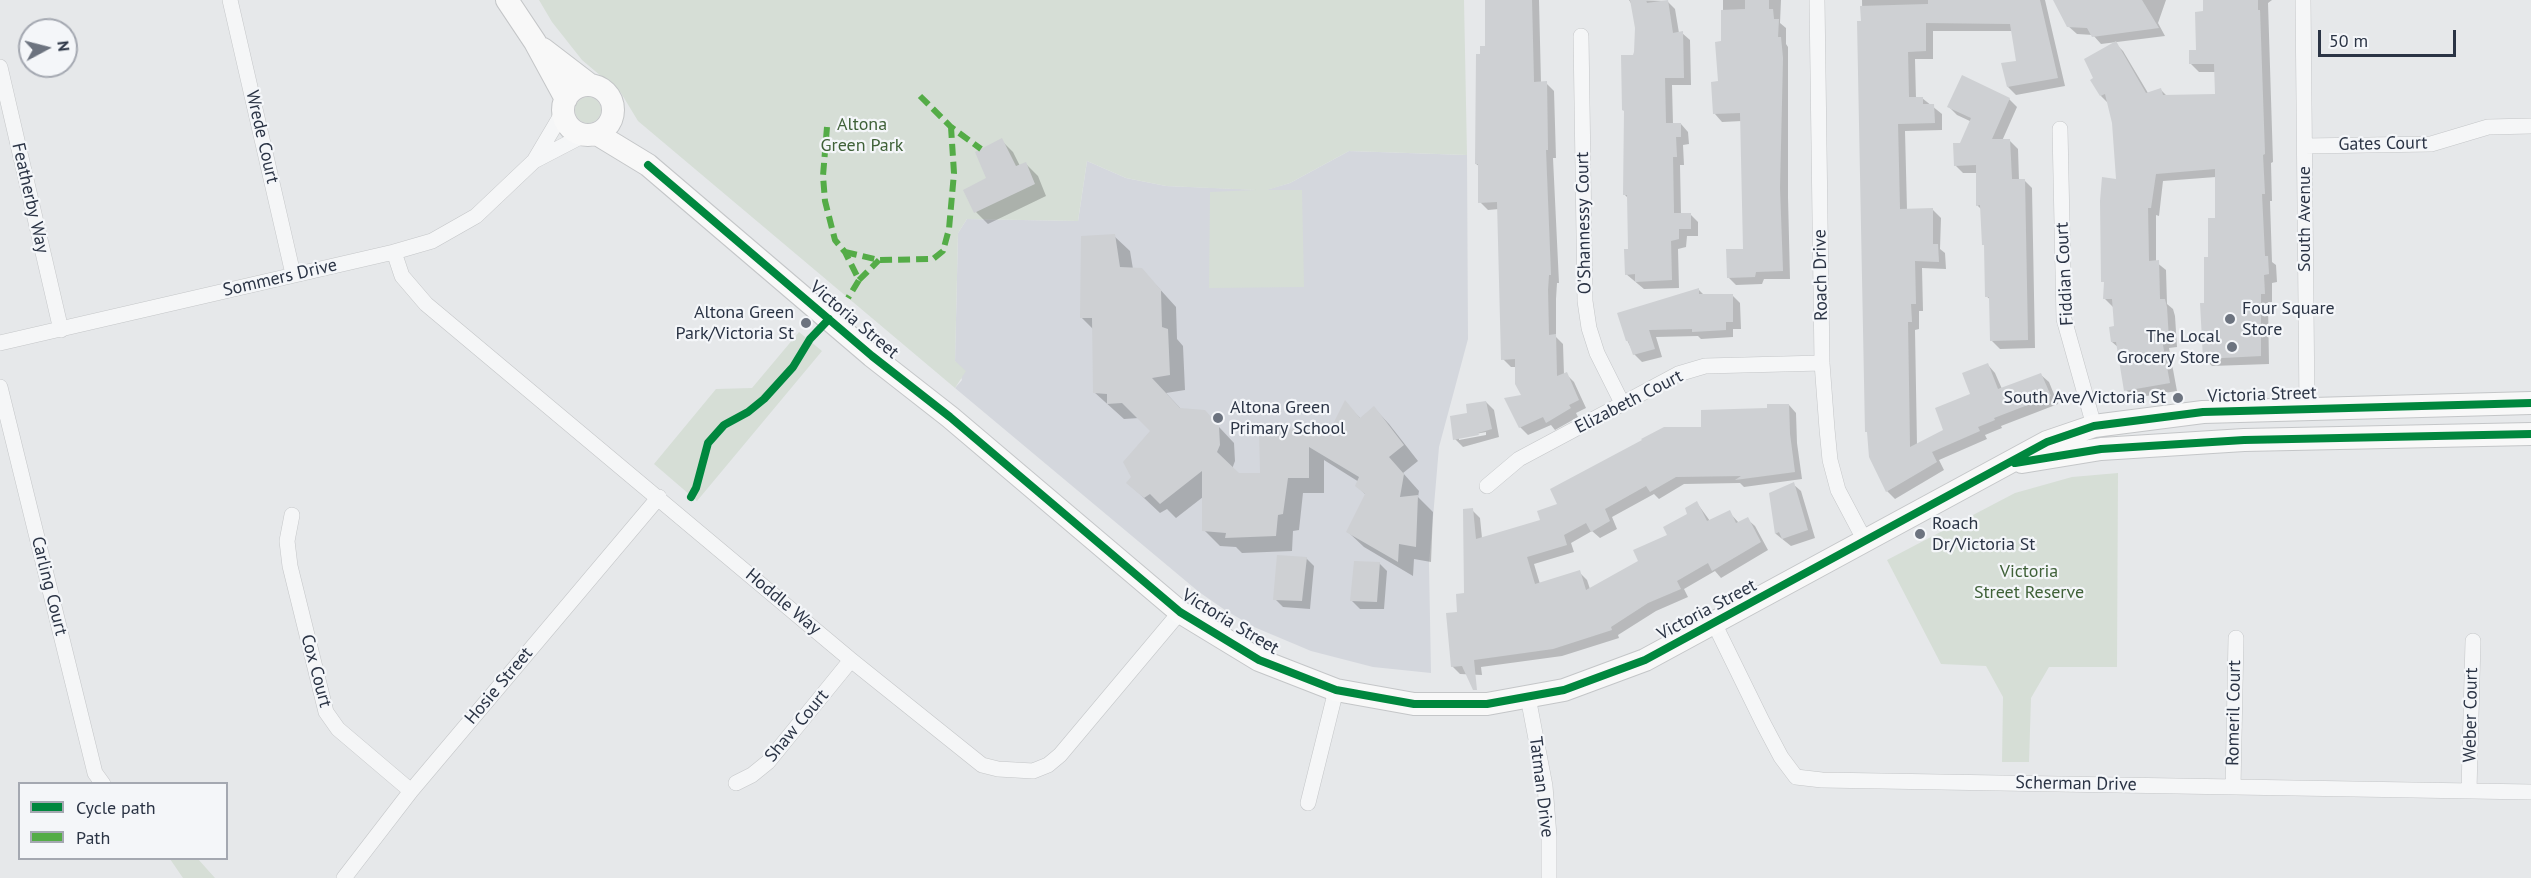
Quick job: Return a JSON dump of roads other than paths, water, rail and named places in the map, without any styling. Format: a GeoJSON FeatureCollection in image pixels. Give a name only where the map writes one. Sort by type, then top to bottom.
{"type":"FeatureCollection","features":[{"type":"Feature","properties":{"kind":"street","name":"Wrede Court"},"geometry":{"type":"LineString","coordinates":[[230,0],[293,274]]}},
{"type":"Feature","properties":{"kind":"street"},"geometry":{"type":"LineString","coordinates":[[507,0],[535,42],[565,106],[570,127],[590,134],[608,126],[613,114],[611,100],[607,94],[590,85],[535,42]]}},
{"type":"Feature","properties":{"kind":"street","name":"Roach Drive"},"geometry":{"type":"LineString","coordinates":[[1816,0],[1822,363],[1830,460],[1838,490],[1865,541]]}},
{"type":"Feature","properties":{"kind":"street","name":"South Avenue"},"geometry":{"type":"LineString","coordinates":[[2303,0],[2309,438]]}},
{"type":"Feature","properties":{"kind":"street","name":"O'Shannessy Court"},"geometry":{"type":"LineString","coordinates":[[1581,36],[1585,301],[1589,328],[1597,354],[1622,403]]}},
{"type":"Feature","properties":{"kind":"street","name":"Featherby Way"},"geometry":{"type":"LineString","coordinates":[[0,67],[61,330]]}},
{"type":"Feature","properties":{"kind":"street"},"geometry":{"type":"LineString","coordinates":[[565,106],[576,88],[590,85]]}},
{"type":"Feature","properties":{"kind":"street","name":"Sommers Drive"},"geometry":{"type":"LineString","coordinates":[[0,343],[394,252],[432,241],[476,216],[534,161],[565,106]]}},
{"type":"Feature","properties":{"kind":"street","name":"Victoria Street"},"geometry":{"type":"LineString","coordinates":[[613,114],[648,165]]}},
{"type":"Feature","properties":{"kind":"street","name":"Gates Court"},"geometry":{"type":"LineString","coordinates":[[2305,146],[2431,144],[2488,127],[2531,126]]}},
{"type":"Feature","properties":{"kind":"street","name":"Fiddian Court"},"geometry":{"type":"LineString","coordinates":[[2060,129],[2064,319],[2101,449]]}},
{"type":"Feature","properties":{"kind":"street","name":"Sommers Drive"},"geometry":{"type":"LineString","coordinates":[[534,161],[590,134]]}},
{"type":"Feature","properties":{"kind":"street","name":"Victoria Street"},"geometry":{"type":"LineString","coordinates":[[590,134],[648,165],[872,356],[950,417],[1180,612],[1259,660],[1336,690],[1414,704],[1487,704],[1528,697],[1564,690],[1645,660],[2047,442],[2094,426],[2199,412],[2531,403]]}},
{"type":"Feature","properties":{"kind":"street","name":"Hoddle Way"},"geometry":{"type":"LineString","coordinates":[[394,252],[402,276],[426,304],[851,660],[982,765],[998,769],[1033,771],[1048,765],[1060,755],[1180,612]]}},
{"type":"Feature","properties":{"kind":"street","name":"Elizabeth Court"},"geometry":{"type":"LineString","coordinates":[[1487,486],[1519,459],[1678,374],[1705,366],[1822,363]]}},
{"type":"Feature","properties":{"kind":"street","name":"Carling Court"},"geometry":{"type":"LineString","coordinates":[[0,387],[95,773],[102,782]]}},
{"type":"Feature","properties":{"kind":"street","name":"Victoria Street"},"geometry":{"type":"LineString","coordinates":[[2003,465],[2101,449],[2309,438],[2531,434]]}},
{"type":"Feature","properties":{"kind":"street","name":"Hosie Street"},"geometry":{"type":"LineString","coordinates":[[344,878],[411,791],[659,497]]}},
{"type":"Feature","properties":{"kind":"street","name":"Cox Court"},"geometry":{"type":"LineString","coordinates":[[292,515],[287,541],[290,566],[326,712],[338,729],[411,791]]}},
{"type":"Feature","properties":{"kind":"street","name":"Scherman Drive"},"geometry":{"type":"LineString","coordinates":[[1714,624],[1763,723],[1796,777],[1822,780],[2531,792]]}},
{"type":"Feature","properties":{"kind":"street","name":"Romeril Court"},"geometry":{"type":"LineString","coordinates":[[2233,787],[2236,638]]}},
{"type":"Feature","properties":{"kind":"street","name":"Weber Court"},"geometry":{"type":"LineString","coordinates":[[2469,790],[2473,640]]}},
{"type":"Feature","properties":{"kind":"street","name":"Shaw Court"},"geometry":{"type":"LineString","coordinates":[[736,783],[752,775],[768,762],[851,660]]}},
{"type":"Feature","properties":{"kind":"street"},"geometry":{"type":"LineString","coordinates":[[1308,803],[1336,690]]}},
{"type":"Feature","properties":{"kind":"street","name":"Tatman Drive"},"geometry":{"type":"LineString","coordinates":[[1528,697],[1545,786],[1549,836],[1549,878]]}},
{"type":"Feature","properties":{"kind":"place","name":"Four Square Store"},"geometry":{"type":"Point","coordinates":[2230,319]}},
{"type":"Feature","properties":{"kind":"place","name":"Altona Green Park/Victoria St"},"geometry":{"type":"Point","coordinates":[806,323]}},
{"type":"Feature","properties":{"kind":"place","name":"The Local Grocery Store"},"geometry":{"type":"Point","coordinates":[2232,347]}},
{"type":"Feature","properties":{"kind":"place","name":"South Ave/Victoria St"},"geometry":{"type":"Point","coordinates":[2178,398]}},
{"type":"Feature","properties":{"kind":"place","name":"Altona Green Primary School"},"geometry":{"type":"Point","coordinates":[1218,418]}},
{"type":"Feature","properties":{"kind":"place","name":"Roach Dr/Victoria St"},"geometry":{"type":"Point","coordinates":[1920,534]}},
{"type":"Feature","properties":{"kind":"park label","name":"Altona Green Park"},"geometry":{"type":"Point","coordinates":[862,135]}},
{"type":"Feature","properties":{"kind":"park label","name":"Victoria Street Reserve"},"geometry":{"type":"Point","coordinates":[2029,582]}}]}
